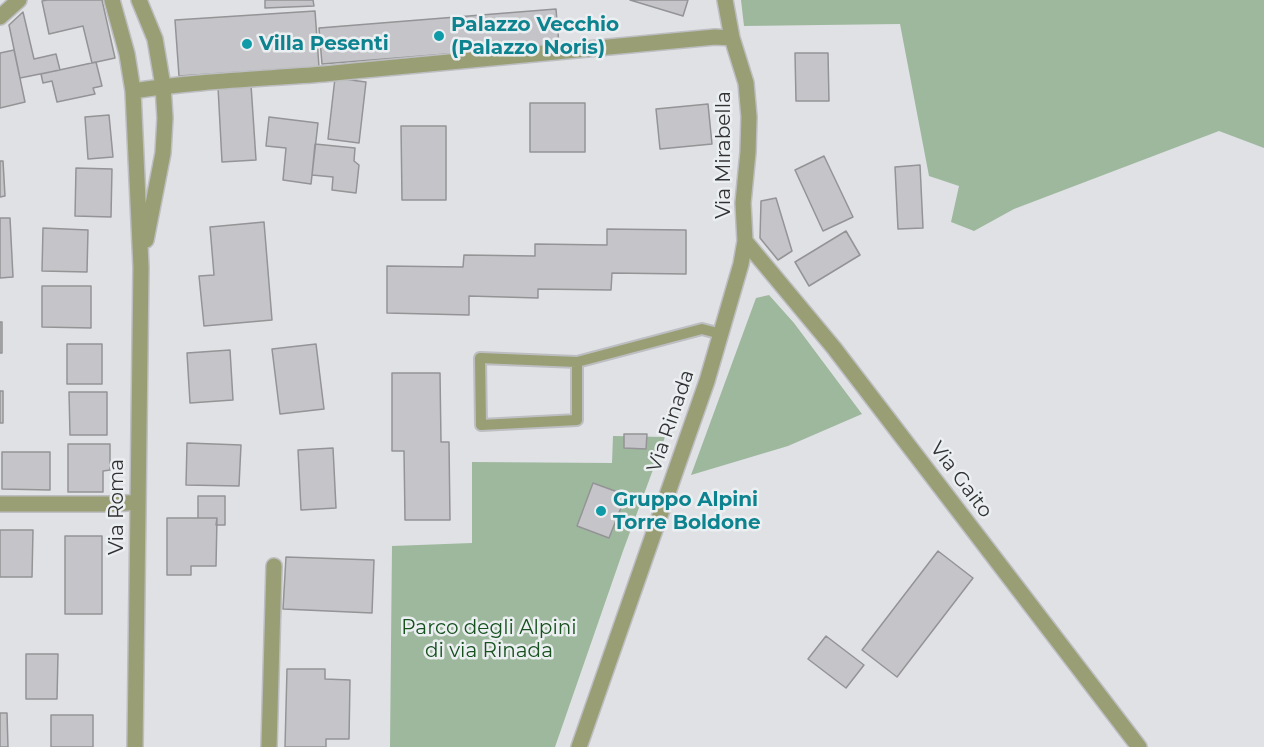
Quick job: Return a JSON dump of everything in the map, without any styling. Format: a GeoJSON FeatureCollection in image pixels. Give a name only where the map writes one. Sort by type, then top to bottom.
{"type":"FeatureCollection","features":[{"type":"Feature","properties":{"kind":"street"},"geometry":{"type":"LineString","coordinates":[[0,17],[19,0]]}},
{"type":"Feature","properties":{"kind":"street","name":"Via Roma"},"geometry":{"type":"LineString","coordinates":[[112,0],[127,54],[133,91],[141,267],[135,747]]}},
{"type":"Feature","properties":{"kind":"street","name":"Via Roma"},"geometry":{"type":"LineString","coordinates":[[139,0],[155,39],[163,86],[165,117],[163,153],[141,267]]}},
{"type":"Feature","properties":{"kind":"street","name":"Via Mirabella"},"geometry":{"type":"LineString","coordinates":[[725,0],[732,38],[746,83],[749,117],[743,203],[746,241]]}},
{"type":"Feature","properties":{"kind":"street"},"geometry":{"type":"LineString","coordinates":[[133,91],[163,86],[320,74],[580,49],[732,38]]}},
{"type":"Feature","properties":{"kind":"street","name":"Via Rinada"},"geometry":{"type":"LineString","coordinates":[[579,747],[707,381],[746,241]]}},
{"type":"Feature","properties":{"kind":"street","name":"Via Gaito"},"geometry":{"type":"LineString","coordinates":[[746,241],[834,348],[1139,747]]}},
{"type":"Feature","properties":{"kind":"street"},"geometry":{"type":"LineString","coordinates":[[0,504],[138,502]]}},
{"type":"Feature","properties":{"kind":"street"},"geometry":{"type":"LineString","coordinates":[[269,747],[274,566]]}},
{"type":"Feature","properties":{"kind":"lane"},"geometry":{"type":"LineString","coordinates":[[577,362],[576,420],[481,425],[480,358],[577,362],[702,328],[721,334]]}},
{"type":"Feature","properties":{"kind":"green space"},"geometry":{"type":"Polygon","coordinates":[[[741,0],[1264,0],[1264,148],[1219,131],[1014,209],[974,231],[951,222],[959,186],[929,176],[900,24],[744,26],[741,0]]]}},
{"type":"Feature","properties":{"kind":"green space"},"geometry":{"type":"Polygon","coordinates":[[[769,295],[794,323],[862,414],[788,446],[691,475],[756,298],[769,295]]]}},
{"type":"Feature","properties":{"kind":"green space","name":"Parco degli Alpini di via Rinada"},"geometry":{"type":"Polygon","coordinates":[[[613,436],[665,437],[555,747],[390,747],[392,546],[472,543],[472,462],[612,463],[613,436]]]}},
{"type":"Feature","properties":{"kind":"building"},"geometry":{"type":"Polygon","coordinates":[[[102,0],[115,58],[92,63],[83,26],[49,34],[42,1],[102,0]]]}},
{"type":"Feature","properties":{"kind":"building"},"geometry":{"type":"Polygon","coordinates":[[[265,0],[313,0],[314,6],[265,8],[265,0]]]}},
{"type":"Feature","properties":{"kind":"building"},"geometry":{"type":"Polygon","coordinates":[[[630,0],[688,0],[683,16],[630,0]]]}},
{"type":"Feature","properties":{"kind":"building","name":"Palazzo Vecchio (Palazzo Noris)"},"geometry":{"type":"Polygon","coordinates":[[[556,9],[559,45],[322,64],[319,28],[556,9]]]}},
{"type":"Feature","properties":{"kind":"building","name":"Villa Pesenti"},"geometry":{"type":"Polygon","coordinates":[[[315,11],[319,67],[179,76],[175,20],[315,11]]]}},
{"type":"Feature","properties":{"kind":"building"},"geometry":{"type":"Polygon","coordinates":[[[23,12],[34,59],[56,54],[60,70],[20,78],[9,25],[23,12]]]}},
{"type":"Feature","properties":{"kind":"building"},"geometry":{"type":"Polygon","coordinates":[[[14,50],[25,102],[0,108],[0,53],[14,50]]]}},
{"type":"Feature","properties":{"kind":"building"},"geometry":{"type":"Polygon","coordinates":[[[795,53],[828,53],[829,101],[796,101],[795,53]]]}},
{"type":"Feature","properties":{"kind":"building"},"geometry":{"type":"Polygon","coordinates":[[[96,62],[102,86],[93,88],[95,94],[57,102],[52,81],[43,83],[41,74],[96,62]]]}},
{"type":"Feature","properties":{"kind":"building"},"geometry":{"type":"Polygon","coordinates":[[[335,78],[366,82],[359,143],[328,139],[335,78]]]}},
{"type":"Feature","properties":{"kind":"building"},"geometry":{"type":"Polygon","coordinates":[[[251,85],[256,160],[222,162],[218,87],[251,85]]]}},
{"type":"Feature","properties":{"kind":"building"},"geometry":{"type":"Polygon","coordinates":[[[530,103],[585,103],[585,152],[530,152],[530,103]]]}},
{"type":"Feature","properties":{"kind":"building"},"geometry":{"type":"Polygon","coordinates":[[[708,104],[712,144],[660,149],[656,109],[708,104]]]}},
{"type":"Feature","properties":{"kind":"building"},"geometry":{"type":"Polygon","coordinates":[[[109,115],[113,157],[88,159],[85,117],[109,115]]]}},
{"type":"Feature","properties":{"kind":"building"},"geometry":{"type":"Polygon","coordinates":[[[269,117],[318,123],[311,184],[283,180],[286,148],[266,146],[269,117]]]}},
{"type":"Feature","properties":{"kind":"building"},"geometry":{"type":"Polygon","coordinates":[[[401,126],[446,126],[446,200],[402,200],[401,126]]]}},
{"type":"Feature","properties":{"kind":"building"},"geometry":{"type":"Polygon","coordinates":[[[315,144],[355,148],[354,161],[359,165],[356,193],[332,190],[333,177],[312,175],[315,144]]]}},
{"type":"Feature","properties":{"kind":"building"},"geometry":{"type":"Polygon","coordinates":[[[824,156],[853,217],[823,231],[795,170],[824,156]]]}},
{"type":"Feature","properties":{"kind":"building"},"geometry":{"type":"Polygon","coordinates":[[[0,161],[3,161],[5,196],[0,197],[0,161]]]}},
{"type":"Feature","properties":{"kind":"building"},"geometry":{"type":"Polygon","coordinates":[[[920,165],[923,228],[898,229],[895,167],[920,165]]]}},
{"type":"Feature","properties":{"kind":"building"},"geometry":{"type":"Polygon","coordinates":[[[76,168],[112,169],[111,217],[75,216],[76,168]]]}},
{"type":"Feature","properties":{"kind":"building"},"geometry":{"type":"Polygon","coordinates":[[[776,198],[792,251],[778,260],[760,238],[761,201],[776,198]]]}},
{"type":"Feature","properties":{"kind":"building"},"geometry":{"type":"Polygon","coordinates":[[[0,218],[10,218],[13,277],[0,278],[0,218]]]}},
{"type":"Feature","properties":{"kind":"building"},"geometry":{"type":"Polygon","coordinates":[[[264,222],[272,320],[204,326],[199,276],[214,275],[210,227],[264,222]]]}},
{"type":"Feature","properties":{"kind":"building"},"geometry":{"type":"Polygon","coordinates":[[[43,228],[88,230],[87,272],[42,271],[43,228]]]}},
{"type":"Feature","properties":{"kind":"building"},"geometry":{"type":"Polygon","coordinates":[[[607,229],[686,230],[686,274],[612,273],[611,290],[538,289],[538,298],[469,296],[469,315],[387,313],[387,266],[463,267],[464,255],[535,256],[535,244],[607,245],[607,229]]]}},
{"type":"Feature","properties":{"kind":"building"},"geometry":{"type":"Polygon","coordinates":[[[846,231],[860,255],[809,286],[795,262],[846,231]]]}},
{"type":"Feature","properties":{"kind":"building"},"geometry":{"type":"Polygon","coordinates":[[[42,286],[91,286],[91,328],[42,327],[42,286]]]}},
{"type":"Feature","properties":{"kind":"building"},"geometry":{"type":"Polygon","coordinates":[[[0,322],[2,322],[2,353],[0,353],[0,322]]]}},
{"type":"Feature","properties":{"kind":"building"},"geometry":{"type":"Polygon","coordinates":[[[67,344],[102,344],[102,384],[67,384],[67,344]]]}},
{"type":"Feature","properties":{"kind":"building"},"geometry":{"type":"Polygon","coordinates":[[[316,344],[324,409],[280,414],[272,349],[316,344]]]}},
{"type":"Feature","properties":{"kind":"building"},"geometry":{"type":"Polygon","coordinates":[[[230,350],[233,400],[190,403],[187,353],[230,350]]]}},
{"type":"Feature","properties":{"kind":"building"},"geometry":{"type":"Polygon","coordinates":[[[392,373],[440,373],[441,442],[449,442],[450,520],[405,520],[404,451],[392,451],[392,373]]]}},
{"type":"Feature","properties":{"kind":"building"},"geometry":{"type":"Polygon","coordinates":[[[0,391],[3,391],[3,423],[0,423],[0,391]]]}},
{"type":"Feature","properties":{"kind":"building"},"geometry":{"type":"Polygon","coordinates":[[[69,392],[107,392],[107,435],[70,435],[69,392]]]}},
{"type":"Feature","properties":{"kind":"building"},"geometry":{"type":"Polygon","coordinates":[[[624,434],[647,434],[646,449],[624,448],[624,434]]]}},
{"type":"Feature","properties":{"kind":"building"},"geometry":{"type":"Polygon","coordinates":[[[187,443],[241,445],[239,486],[186,485],[187,443]]]}},
{"type":"Feature","properties":{"kind":"building"},"geometry":{"type":"Polygon","coordinates":[[[68,444],[110,444],[110,470],[103,471],[103,492],[68,492],[68,444]]]}},
{"type":"Feature","properties":{"kind":"building"},"geometry":{"type":"Polygon","coordinates":[[[333,448],[336,508],[301,510],[298,450],[333,448]]]}},
{"type":"Feature","properties":{"kind":"building"},"geometry":{"type":"Polygon","coordinates":[[[2,452],[50,452],[50,490],[2,489],[2,452]]]}},
{"type":"Feature","properties":{"kind":"building","name":"Gruppo Alpini Torre Boldone"},"geometry":{"type":"Polygon","coordinates":[[[593,483],[626,495],[609,538],[577,526],[593,483]]]}},
{"type":"Feature","properties":{"kind":"building"},"geometry":{"type":"Polygon","coordinates":[[[198,496],[225,496],[225,525],[216,525],[217,518],[198,518],[198,496]]]}},
{"type":"Feature","properties":{"kind":"building"},"geometry":{"type":"Polygon","coordinates":[[[167,518],[217,518],[216,566],[191,566],[191,575],[167,575],[167,518]]]}},
{"type":"Feature","properties":{"kind":"building"},"geometry":{"type":"Polygon","coordinates":[[[0,530],[33,530],[32,577],[0,577],[0,530]]]}},
{"type":"Feature","properties":{"kind":"building"},"geometry":{"type":"Polygon","coordinates":[[[65,536],[102,536],[102,614],[65,614],[65,536]]]}},
{"type":"Feature","properties":{"kind":"building"},"geometry":{"type":"Polygon","coordinates":[[[938,551],[973,578],[897,677],[862,650],[938,551]]]}},
{"type":"Feature","properties":{"kind":"building"},"geometry":{"type":"Polygon","coordinates":[[[286,557],[374,560],[372,613],[283,609],[286,557]]]}},
{"type":"Feature","properties":{"kind":"building"},"geometry":{"type":"Polygon","coordinates":[[[826,636],[864,665],[846,688],[808,659],[826,636]]]}},
{"type":"Feature","properties":{"kind":"building"},"geometry":{"type":"Polygon","coordinates":[[[26,654],[58,654],[57,699],[26,699],[26,654]]]}},
{"type":"Feature","properties":{"kind":"building"},"geometry":{"type":"Polygon","coordinates":[[[287,669],[325,669],[325,679],[350,680],[349,739],[326,739],[326,747],[285,747],[287,669]]]}},
{"type":"Feature","properties":{"kind":"building"},"geometry":{"type":"Polygon","coordinates":[[[0,713],[7,713],[8,747],[0,747],[0,713]]]}},
{"type":"Feature","properties":{"kind":"building"},"geometry":{"type":"Polygon","coordinates":[[[51,715],[93,715],[93,747],[51,747],[51,715]]]}},
{"type":"Feature","properties":{"kind":"place","name":"Palazzo Vecchio (Palazzo Noris)"},"geometry":{"type":"Point","coordinates":[439,36]}},
{"type":"Feature","properties":{"kind":"place","name":"Villa Pesenti"},"geometry":{"type":"Point","coordinates":[247,44]}},
{"type":"Feature","properties":{"kind":"place","name":"Gruppo Alpini Torre Boldone"},"geometry":{"type":"Point","coordinates":[601,511]}}]}
